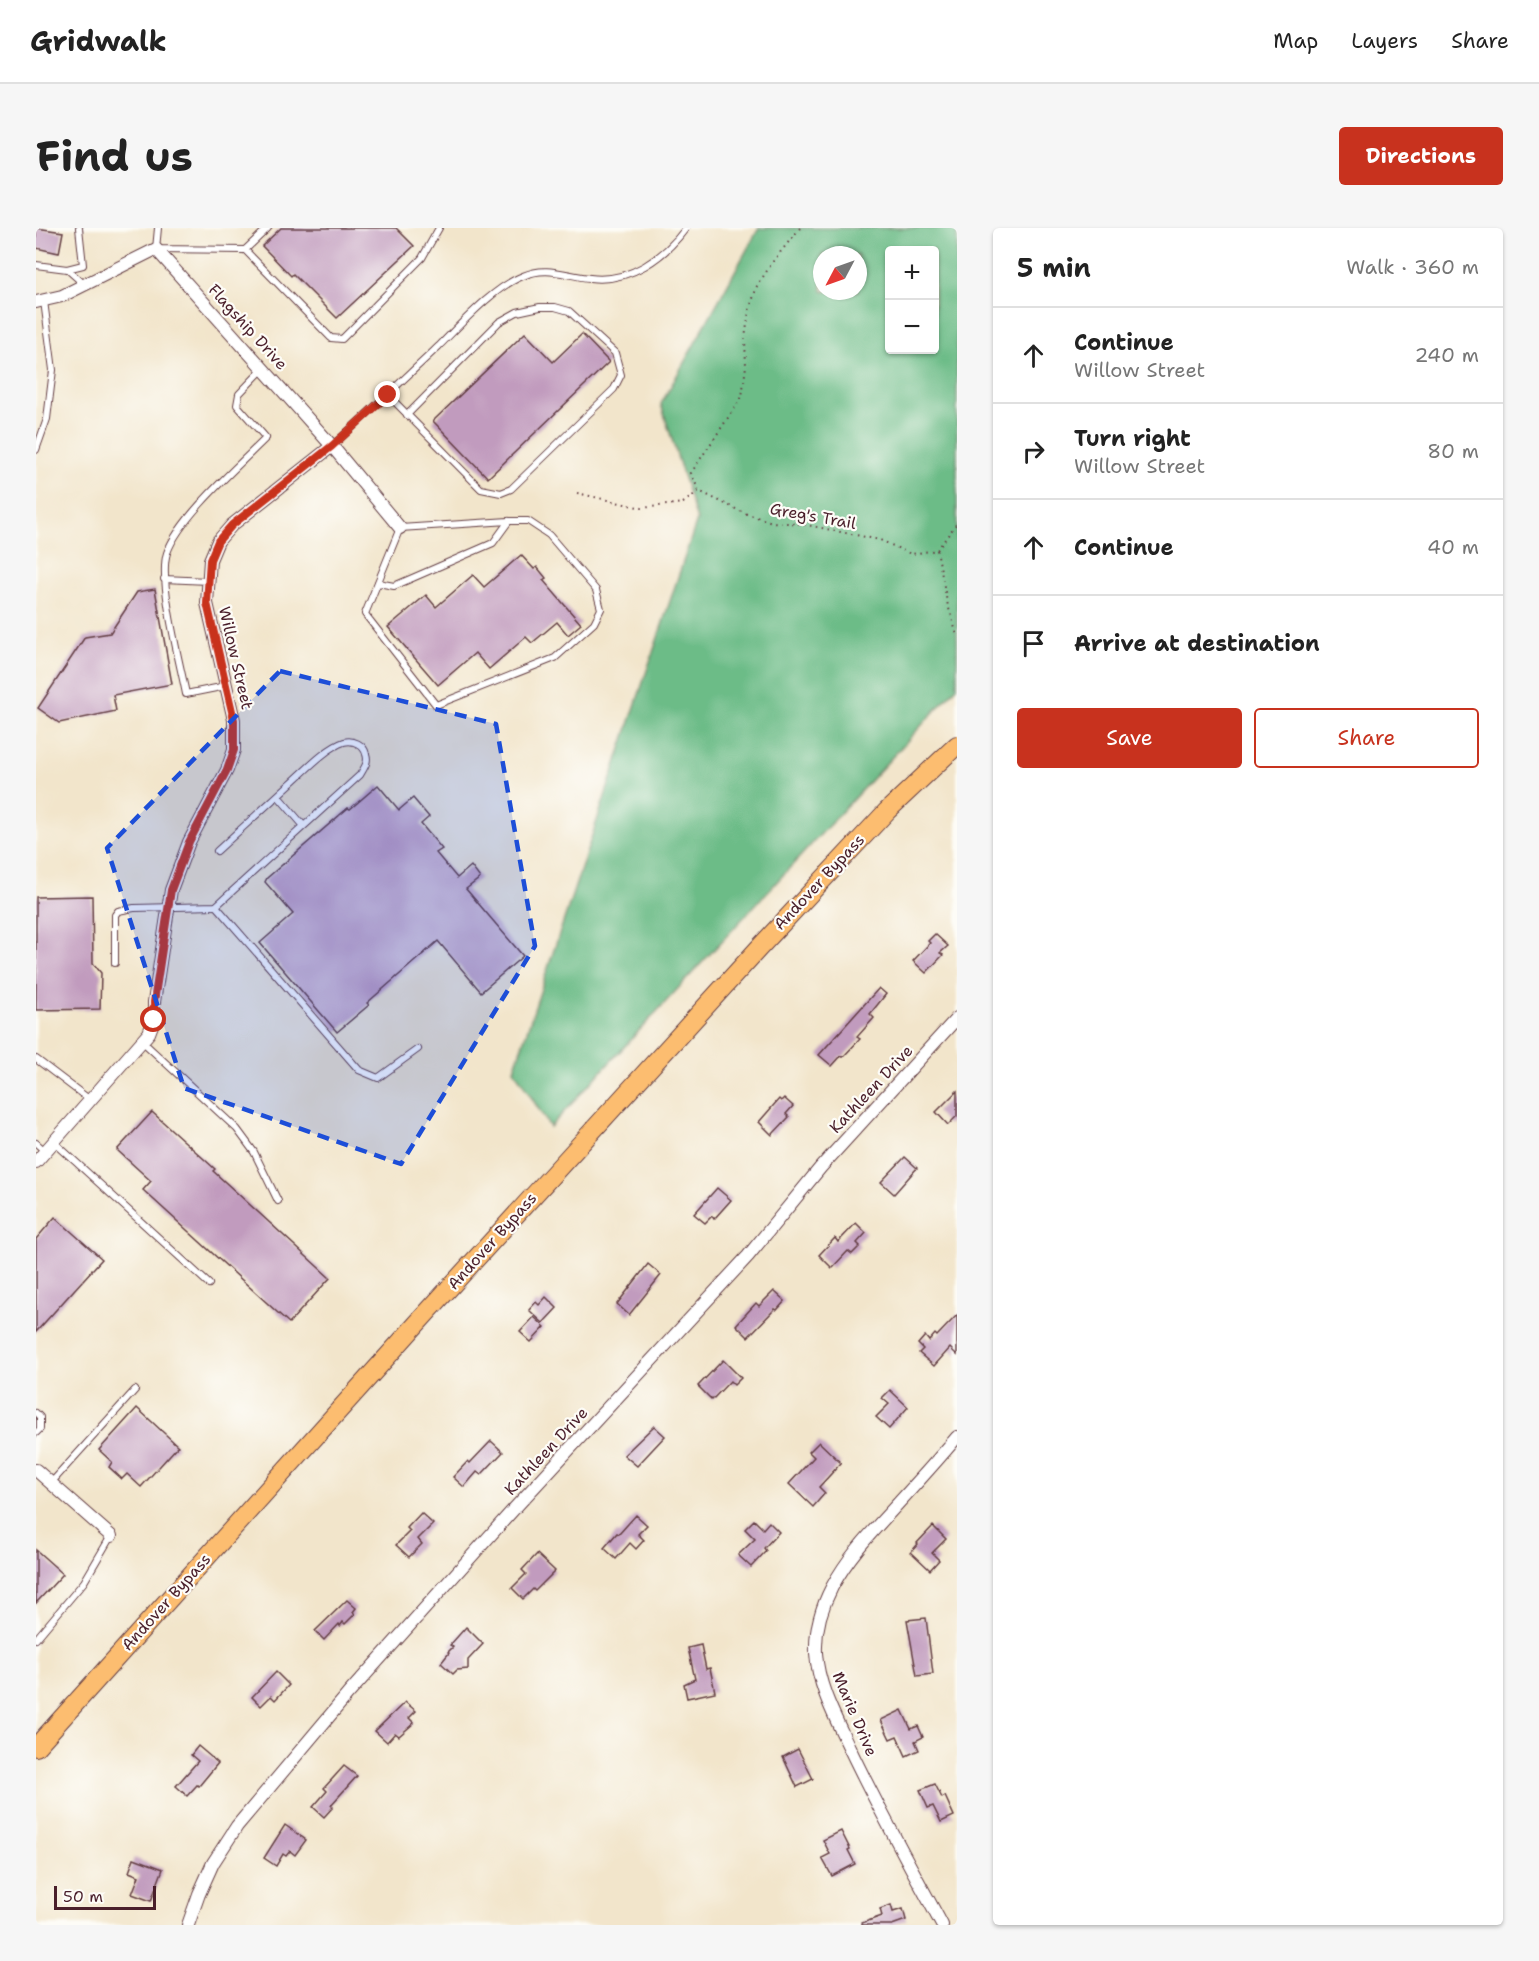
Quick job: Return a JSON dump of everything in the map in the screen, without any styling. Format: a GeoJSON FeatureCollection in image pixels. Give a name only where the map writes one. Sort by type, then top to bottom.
{"type":"FeatureCollection","features":[{"type":"Feature","properties":{"kind":"main road","name":"Andover Bypass"},"geometry":{"type":"LineString","coordinates":[[36,1747],[734,975],[872,825],[957,745]]}},
{"type":"Feature","properties":{"kind":"street"},"geometry":{"type":"LineString","coordinates":[[40,301],[62,296],[156,249]]}},
{"type":"Feature","properties":{"kind":"street","name":"Flagship Drive"},"geometry":{"type":"LineString","coordinates":[[156,249],[332,446],[400,528]]}},
{"type":"Feature","properties":{"kind":"street","name":"Willow Street"},"geometry":{"type":"LineString","coordinates":[[36,1162],[45,1146],[91,1100],[149,1033],[154,1020],[171,890],[189,842],[227,770],[234,750],[234,720],[207,603],[210,560],[218,541],[232,525],[332,446]]}},
{"type":"Feature","properties":{"kind":"street","name":"Kathleen Drive"},"geometry":{"type":"LineString","coordinates":[[188,1925],[213,1863],[237,1826],[348,1694],[513,1510],[622,1395],[748,1256],[821,1167],[957,1018]]}},
{"type":"Feature","properties":{"kind":"street","name":"Marie Drive"},"geometry":{"type":"LineString","coordinates":[[942,1925],[880,1811],[834,1715],[820,1675],[816,1655],[816,1632],[831,1588],[848,1559],[957,1437]]}},
{"type":"Feature","properties":{"kind":"street"},"geometry":{"type":"LineString","coordinates":[[36,1470],[111,1536]]}},
{"type":"Feature","properties":{"kind":"lane"},"geometry":{"type":"LineString","coordinates":[[36,265],[67,269],[83,265],[79,228]]}},
{"type":"Feature","properties":{"kind":"lane"},"geometry":{"type":"LineString","coordinates":[[158,228],[156,249],[245,250],[268,228]]}},
{"type":"Feature","properties":{"kind":"lane"},"geometry":{"type":"LineString","coordinates":[[245,250],[331,338],[342,339],[423,258],[439,228]]}},
{"type":"Feature","properties":{"kind":"lane"},"geometry":{"type":"LineString","coordinates":[[332,446],[472,314],[508,284],[524,275],[544,271],[562,271],[588,278],[607,279],[628,273],[645,267],[667,250],[686,228]]}},
{"type":"Feature","properties":{"kind":"lane"},"geometry":{"type":"LineString","coordinates":[[67,269],[85,285]]}},
{"type":"Feature","properties":{"kind":"lane"},"geometry":{"type":"LineString","coordinates":[[36,450],[46,418],[53,370],[40,301]]}},
{"type":"Feature","properties":{"kind":"lane"},"geometry":{"type":"LineString","coordinates":[[388,395],[481,489],[501,493],[512,489],[614,388],[621,375],[619,364],[615,353],[569,311],[555,307],[540,307],[517,312],[499,322],[408,415]]}},
{"type":"Feature","properties":{"kind":"lane"},"geometry":{"type":"LineString","coordinates":[[226,686],[186,694],[164,579],[167,554],[183,526],[266,438],[237,405],[239,394],[264,369]]}},
{"type":"Feature","properties":{"kind":"lane"},"geometry":{"type":"LineString","coordinates":[[378,582],[394,586],[494,543],[509,521]]}},
{"type":"Feature","properties":{"kind":"lane"},"geometry":{"type":"LineString","coordinates":[[528,521],[549,534],[596,590],[601,609],[594,623],[555,658],[436,705],[365,614],[400,528],[528,521]]}},
{"type":"Feature","properties":{"kind":"lane"},"geometry":{"type":"LineString","coordinates":[[164,579],[208,580]]}},
{"type":"Feature","properties":{"kind":"lane"},"geometry":{"type":"LineString","coordinates":[[115,963],[115,915],[118,911],[134,908],[216,906],[360,775],[366,767],[368,758],[364,749],[358,743],[346,742],[310,766],[217,851]]}},
{"type":"Feature","properties":{"kind":"lane"},"geometry":{"type":"LineString","coordinates":[[278,796],[303,825]]}},
{"type":"Feature","properties":{"kind":"lane"},"geometry":{"type":"LineString","coordinates":[[216,906],[359,1070],[378,1078],[418,1050]]}},
{"type":"Feature","properties":{"kind":"lane"},"geometry":{"type":"LineString","coordinates":[[143,1042],[237,1129],[254,1152],[278,1201]]}},
{"type":"Feature","properties":{"kind":"lane"},"geometry":{"type":"LineString","coordinates":[[36,1059],[91,1100]]}},
{"type":"Feature","properties":{"kind":"lane"},"geometry":{"type":"LineString","coordinates":[[45,1146],[209,1284]]}},
{"type":"Feature","properties":{"kind":"lane"},"geometry":{"type":"LineString","coordinates":[[51,1483],[135,1390]]}},
{"type":"Feature","properties":{"kind":"lane"},"geometry":{"type":"LineString","coordinates":[[36,1413],[40,1417],[40,1429],[36,1433]]}},
{"type":"Feature","properties":{"kind":"lane"},"geometry":{"type":"LineString","coordinates":[[36,1639],[84,1582],[111,1536]]}},
{"type":"Feature","properties":{"kind":"path"},"geometry":{"type":"LineString","coordinates":[[577,493],[642,508],[683,503],[699,491],[691,473],[742,397],[746,366],[745,338],[749,311],[758,285],[774,260],[800,228]]}},
{"type":"Feature","properties":{"kind":"path","name":"Greg's Trail"},"geometry":{"type":"LineString","coordinates":[[699,491],[744,513],[772,522],[802,524],[880,540],[911,554],[937,550]]}},
{"type":"Feature","properties":{"kind":"path"},"geometry":{"type":"LineString","coordinates":[[957,523],[937,550],[947,602],[957,635]]}},
{"type":"Feature","properties":{"kind":"highlighted area"},"geometry":{"type":"Polygon","coordinates":[[[280,671],[496,724],[535,946],[401,1164],[184,1088],[107,848],[280,671]]]}},
{"type":"Feature","properties":{"kind":"green space"},"geometry":{"type":"Polygon","coordinates":[[[759,228],[957,228],[957,687],[550,1127],[514,1070],[697,520],[661,404],[759,228]]]}},
{"type":"Feature","properties":{"kind":"building"},"geometry":{"type":"Polygon","coordinates":[[[36,228],[63,232],[59,253],[36,248],[36,228]]]}},
{"type":"Feature","properties":{"kind":"building"},"geometry":{"type":"Polygon","coordinates":[[[281,228],[396,228],[414,246],[337,318],[262,246],[281,228]]]}},
{"type":"Feature","properties":{"kind":"building"},"geometry":{"type":"Polygon","coordinates":[[[525,333],[553,362],[582,334],[609,362],[488,478],[433,421],[525,333]]]}},
{"type":"Feature","properties":{"kind":"building"},"geometry":{"type":"Polygon","coordinates":[[[521,555],[534,569],[537,567],[546,578],[543,580],[581,624],[568,635],[557,622],[532,643],[526,637],[489,669],[475,653],[438,685],[388,627],[426,595],[436,607],[473,575],[484,587],[521,555]]]}},
{"type":"Feature","properties":{"kind":"building"},"geometry":{"type":"Polygon","coordinates":[[[155,589],[172,684],[113,695],[116,711],[59,723],[38,708],[85,637],[110,633],[137,592],[155,589]]]}},
{"type":"Feature","properties":{"kind":"building"},"geometry":{"type":"Polygon","coordinates":[[[378,785],[399,810],[413,798],[429,817],[421,824],[442,849],[436,853],[457,878],[471,866],[480,878],[466,889],[523,956],[481,992],[438,941],[337,1032],[260,943],[293,914],[265,882],[348,808],[350,809],[378,785]]]}},
{"type":"Feature","properties":{"kind":"building"},"geometry":{"type":"Polygon","coordinates":[[[92,896],[93,963],[101,973],[100,1009],[36,1010],[36,897],[92,896]]]}},
{"type":"Feature","properties":{"kind":"building"},"geometry":{"type":"Polygon","coordinates":[[[935,934],[948,946],[940,953],[943,955],[926,973],[913,961],[930,943],[928,941],[935,934]]]}},
{"type":"Feature","properties":{"kind":"building"},"geometry":{"type":"Polygon","coordinates":[[[879,988],[886,994],[870,1014],[874,1018],[857,1037],[860,1039],[832,1066],[819,1055],[879,988]]]}},
{"type":"Feature","properties":{"kind":"building"},"geometry":{"type":"Polygon","coordinates":[[[957,1091],[957,1116],[948,1125],[936,1112],[957,1091]]]}},
{"type":"Feature","properties":{"kind":"building"},"geometry":{"type":"Polygon","coordinates":[[[784,1098],[793,1106],[786,1114],[789,1117],[772,1135],[759,1122],[779,1099],[781,1101],[784,1098]]]}},
{"type":"Feature","properties":{"kind":"building"},"geometry":{"type":"Polygon","coordinates":[[[152,1112],[330,1278],[289,1323],[143,1190],[151,1181],[117,1150],[152,1112]]]}},
{"type":"Feature","properties":{"kind":"building"},"geometry":{"type":"Polygon","coordinates":[[[905,1157],[917,1168],[894,1194],[881,1182],[905,1157]]]}},
{"type":"Feature","properties":{"kind":"building"},"geometry":{"type":"Polygon","coordinates":[[[717,1188],[731,1200],[714,1219],[712,1216],[705,1223],[694,1214],[717,1188]]]}},
{"type":"Feature","properties":{"kind":"building"},"geometry":{"type":"Polygon","coordinates":[[[55,1217],[102,1259],[36,1332],[36,1239],[55,1217]]]}},
{"type":"Feature","properties":{"kind":"building"},"geometry":{"type":"Polygon","coordinates":[[[856,1223],[866,1233],[857,1243],[860,1246],[852,1254],[848,1251],[832,1268],[819,1255],[835,1238],[838,1242],[856,1223]]]}},
{"type":"Feature","properties":{"kind":"building"},"geometry":{"type":"Polygon","coordinates":[[[648,1264],[661,1275],[629,1315],[617,1304],[648,1264]]]}},
{"type":"Feature","properties":{"kind":"building"},"geometry":{"type":"Polygon","coordinates":[[[774,1291],[785,1301],[748,1337],[736,1325],[756,1303],[759,1306],[774,1291]]]}},
{"type":"Feature","properties":{"kind":"building"},"geometry":{"type":"Polygon","coordinates":[[[546,1297],[557,1308],[543,1323],[529,1310],[536,1302],[539,1305],[546,1297]]]}},
{"type":"Feature","properties":{"kind":"building"},"geometry":{"type":"Polygon","coordinates":[[[957,1315],[957,1355],[950,1348],[934,1366],[919,1353],[923,1349],[918,1344],[925,1336],[929,1341],[935,1334],[937,1336],[957,1315]]]}},
{"type":"Feature","properties":{"kind":"building"},"geometry":{"type":"Polygon","coordinates":[[[534,1317],[545,1327],[531,1342],[520,1332],[534,1317]]]}},
{"type":"Feature","properties":{"kind":"building"},"geometry":{"type":"Polygon","coordinates":[[[723,1360],[741,1378],[734,1385],[730,1381],[712,1400],[698,1386],[723,1360]]]}},
{"type":"Feature","properties":{"kind":"building"},"geometry":{"type":"Polygon","coordinates":[[[890,1390],[908,1407],[889,1429],[876,1417],[889,1404],[882,1398],[890,1390]]]}},
{"type":"Feature","properties":{"kind":"building"},"geometry":{"type":"Polygon","coordinates":[[[137,1408],[178,1446],[141,1487],[127,1474],[122,1479],[109,1467],[112,1462],[99,1450],[137,1408]]]}},
{"type":"Feature","properties":{"kind":"building"},"geometry":{"type":"Polygon","coordinates":[[[654,1426],[665,1436],[637,1466],[624,1455],[654,1426]]]}},
{"type":"Feature","properties":{"kind":"building"},"geometry":{"type":"Polygon","coordinates":[[[491,1441],[503,1452],[481,1475],[477,1472],[464,1487],[453,1477],[491,1441]]]}},
{"type":"Feature","properties":{"kind":"building"},"geometry":{"type":"Polygon","coordinates":[[[819,1442],[841,1463],[819,1487],[825,1493],[813,1507],[789,1484],[814,1457],[809,1452],[819,1442]]]}},
{"type":"Feature","properties":{"kind":"building"},"geometry":{"type":"Polygon","coordinates":[[[421,1513],[433,1524],[418,1539],[422,1544],[409,1557],[396,1545],[410,1531],[407,1528],[421,1513]]]}},
{"type":"Feature","properties":{"kind":"building"},"geometry":{"type":"Polygon","coordinates":[[[636,1515],[647,1525],[638,1534],[644,1540],[636,1549],[630,1543],[616,1559],[604,1548],[636,1515]]]}},
{"type":"Feature","properties":{"kind":"building"},"geometry":{"type":"Polygon","coordinates":[[[754,1520],[763,1529],[769,1522],[779,1532],[751,1567],[738,1555],[755,1539],[745,1529],[754,1520]]]}},
{"type":"Feature","properties":{"kind":"building"},"geometry":{"type":"Polygon","coordinates":[[[933,1526],[946,1539],[932,1553],[939,1560],[930,1570],[911,1552],[933,1526]]]}},
{"type":"Feature","properties":{"kind":"building"},"geometry":{"type":"Polygon","coordinates":[[[36,1550],[63,1574],[36,1603],[36,1550]]]}},
{"type":"Feature","properties":{"kind":"building"},"geometry":{"type":"Polygon","coordinates":[[[537,1554],[555,1571],[535,1591],[533,1589],[523,1599],[512,1588],[526,1574],[522,1570],[537,1554]]]}},
{"type":"Feature","properties":{"kind":"building"},"geometry":{"type":"Polygon","coordinates":[[[347,1600],[356,1608],[353,1612],[355,1614],[345,1624],[343,1622],[340,1626],[339,1624],[324,1640],[315,1631],[347,1600]]]}},
{"type":"Feature","properties":{"kind":"building"},"geometry":{"type":"Polygon","coordinates":[[[926,1618],[933,1674],[917,1676],[907,1620],[926,1618]]]}},
{"type":"Feature","properties":{"kind":"building"},"geometry":{"type":"Polygon","coordinates":[[[466,1627],[483,1644],[468,1660],[468,1669],[457,1670],[453,1674],[441,1663],[453,1647],[450,1645],[466,1627]]]}},
{"type":"Feature","properties":{"kind":"building"},"geometry":{"type":"Polygon","coordinates":[[[701,1645],[706,1669],[710,1668],[715,1692],[687,1698],[684,1684],[695,1679],[688,1648],[701,1645]]]}},
{"type":"Feature","properties":{"kind":"building"},"geometry":{"type":"Polygon","coordinates":[[[276,1672],[289,1685],[275,1700],[271,1696],[261,1706],[252,1697],[276,1672]]]}},
{"type":"Feature","properties":{"kind":"building"},"geometry":{"type":"Polygon","coordinates":[[[405,1702],[416,1711],[409,1718],[414,1723],[399,1736],[395,1733],[387,1742],[375,1731],[405,1702]]]}},
{"type":"Feature","properties":{"kind":"building"},"geometry":{"type":"Polygon","coordinates":[[[902,1710],[911,1729],[918,1726],[923,1737],[915,1741],[919,1750],[906,1756],[897,1736],[890,1739],[881,1720],[902,1710]]]}},
{"type":"Feature","properties":{"kind":"building"},"geometry":{"type":"Polygon","coordinates":[[[198,1746],[218,1763],[199,1786],[197,1785],[187,1796],[176,1786],[198,1761],[191,1755],[198,1746]]]}},
{"type":"Feature","properties":{"kind":"building"},"geometry":{"type":"Polygon","coordinates":[[[798,1749],[813,1779],[797,1787],[783,1757],[798,1749]]]}},
{"type":"Feature","properties":{"kind":"building"},"geometry":{"type":"Polygon","coordinates":[[[344,1766],[357,1776],[331,1805],[333,1807],[324,1817],[313,1807],[327,1791],[324,1788],[344,1766]]]}},
{"type":"Feature","properties":{"kind":"building"},"geometry":{"type":"Polygon","coordinates":[[[935,1784],[942,1798],[945,1796],[954,1816],[941,1822],[933,1806],[928,1808],[920,1790],[935,1784]]]}},
{"type":"Feature","properties":{"kind":"building"},"geometry":{"type":"Polygon","coordinates":[[[285,1825],[306,1840],[295,1855],[290,1851],[286,1856],[283,1854],[276,1866],[264,1858],[285,1825]]]}},
{"type":"Feature","properties":{"kind":"building"},"geometry":{"type":"Polygon","coordinates":[[[841,1831],[855,1864],[832,1876],[822,1858],[830,1854],[823,1840],[841,1831]]]}},
{"type":"Feature","properties":{"kind":"building"},"geometry":{"type":"Polygon","coordinates":[[[134,1858],[163,1869],[151,1901],[132,1894],[139,1876],[129,1872],[134,1858]]]}},
{"type":"Feature","properties":{"kind":"building"},"geometry":{"type":"Polygon","coordinates":[[[891,1905],[893,1912],[903,1909],[906,1920],[892,1925],[862,1925],[862,1923],[882,1916],[880,1909],[891,1905]]]}},
{"type":"Feature","properties":{"kind":"route"},"geometry":{"type":"LineString","coordinates":[[154,1020],[154,1002],[171,890],[189,842],[227,770],[234,750],[234,720],[207,603],[210,560],[218,541],[232,525],[332,446],[388,395]]}}]}
